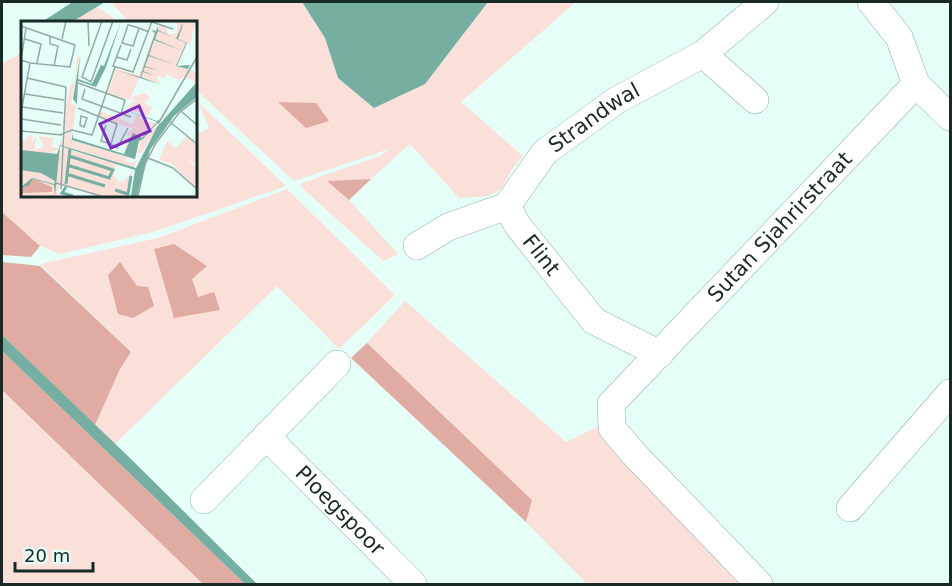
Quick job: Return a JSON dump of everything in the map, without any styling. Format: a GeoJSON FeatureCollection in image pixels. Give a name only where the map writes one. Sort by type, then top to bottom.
{"type":"FeatureCollection","features":[{"type":"Feature","properties":{"kind":"street","name":"Strandwal"},"geometry":{"type":"LineString","coordinates":[[507,206],[545,152],[617,100],[703,54],[765,2]]}},
{"type":"Feature","properties":{"kind":"street"},"geometry":{"type":"LineString","coordinates":[[871,2],[899,37],[916,84],[951,117]]}},
{"type":"Feature","properties":{"kind":"street"},"geometry":{"type":"LineString","coordinates":[[703,54],[755,100]]}},
{"type":"Feature","properties":{"kind":"street","name":"Sutan Sjahrirstraat"},"geometry":{"type":"LineString","coordinates":[[759,585],[626,446],[612,428],[611,404],[916,84]]}},
{"type":"Feature","properties":{"kind":"street"},"geometry":{"type":"LineString","coordinates":[[417,246],[448,227],[507,206]]}},
{"type":"Feature","properties":{"kind":"street","name":"Flint"},"geometry":{"type":"LineString","coordinates":[[507,206],[518,226],[594,321],[660,354]]}},
{"type":"Feature","properties":{"kind":"street"},"geometry":{"type":"LineString","coordinates":[[204,500],[337,364]]}},
{"type":"Feature","properties":{"kind":"street"},"geometry":{"type":"LineString","coordinates":[[850,508],[951,393]]}},
{"type":"Feature","properties":{"kind":"street","name":"Ploegspoor"},"geometry":{"type":"LineString","coordinates":[[266,436],[413,585]]}},
{"type":"Feature","properties":{"kind":"shaded area"},"geometry":{"type":"Polygon","coordinates":[[[84,2],[105,2],[74,21],[52,21],[84,2]]]}},
{"type":"Feature","properties":{"kind":"shaded area"},"geometry":{"type":"Polygon","coordinates":[[[111,2],[302,2],[325,38],[338,78],[350,88],[425,84],[488,2],[576,2],[461,102],[523,156],[512,169],[502,189],[488,196],[459,198],[410,144],[371,179],[328,181],[349,200],[398,254],[383,261],[300,186],[302,183],[380,156],[389,149],[294,181],[196,90],[196,21],[128,21],[111,2]]]}},
{"type":"Feature","properties":{"kind":"shaded area"},"geometry":{"type":"Polygon","coordinates":[[[302,2],[488,2],[425,84],[374,108],[338,78],[325,38],[302,2]]]}},
{"type":"Feature","properties":{"kind":"shaded area"},"geometry":{"type":"Polygon","coordinates":[[[97,7],[116,21],[74,21],[97,7]]]}},
{"type":"Feature","properties":{"kind":"shaded area"},"geometry":{"type":"Polygon","coordinates":[[[21,54],[21,196],[196,196],[196,130],[200,133],[209,128],[198,102],[286,186],[153,232],[60,254],[40,246],[2,212],[2,63],[21,54]]]}},
{"type":"Feature","properties":{"kind":"shaded area"},"geometry":{"type":"Polygon","coordinates":[[[278,102],[316,103],[329,121],[306,128],[278,102]]]}},
{"type":"Feature","properties":{"kind":"shaded area"},"geometry":{"type":"Polygon","coordinates":[[[371,179],[349,200],[327,181],[371,179]]]}},
{"type":"Feature","properties":{"kind":"shaded area"},"geometry":{"type":"Polygon","coordinates":[[[287,189],[395,295],[339,349],[277,286],[115,444],[95,425],[120,369],[131,352],[40,264],[158,238],[287,189]]]}},
{"type":"Feature","properties":{"kind":"shaded area"},"geometry":{"type":"Polygon","coordinates":[[[2,212],[40,246],[31,257],[2,255],[2,212]]]}},
{"type":"Feature","properties":{"kind":"shaded area"},"geometry":{"type":"Polygon","coordinates":[[[174,244],[207,266],[192,279],[198,297],[214,292],[220,310],[174,318],[154,249],[174,244]]]}},
{"type":"Feature","properties":{"kind":"shaded area"},"geometry":{"type":"Polygon","coordinates":[[[2,262],[40,266],[131,352],[120,369],[95,425],[2,335],[2,262]]]}},
{"type":"Feature","properties":{"kind":"shaded area"},"geometry":{"type":"Polygon","coordinates":[[[120,262],[137,286],[148,287],[154,306],[133,318],[118,314],[108,275],[120,262]]]}},
{"type":"Feature","properties":{"kind":"shaded area"},"geometry":{"type":"Polygon","coordinates":[[[405,301],[566,442],[606,423],[628,465],[740,584],[587,584],[526,522],[532,500],[367,343],[405,301]]]}},
{"type":"Feature","properties":{"kind":"shaded area"},"geometry":{"type":"Polygon","coordinates":[[[2,335],[257,584],[245,584],[2,351],[2,335]]]}},
{"type":"Feature","properties":{"kind":"shaded area"},"geometry":{"type":"Polygon","coordinates":[[[367,343],[532,500],[526,522],[351,358],[367,343]]]}},
{"type":"Feature","properties":{"kind":"shaded area"},"geometry":{"type":"Polygon","coordinates":[[[2,351],[245,584],[203,584],[2,390],[2,351]]]}},
{"type":"Feature","properties":{"kind":"shaded area"},"geometry":{"type":"Polygon","coordinates":[[[2,390],[203,584],[2,584],[2,390]]]}},
{"type":"Feature","properties":{"kind":"waterway"},"geometry":{"type":"LineString","coordinates":[[51,21],[80,2]]}}]}
